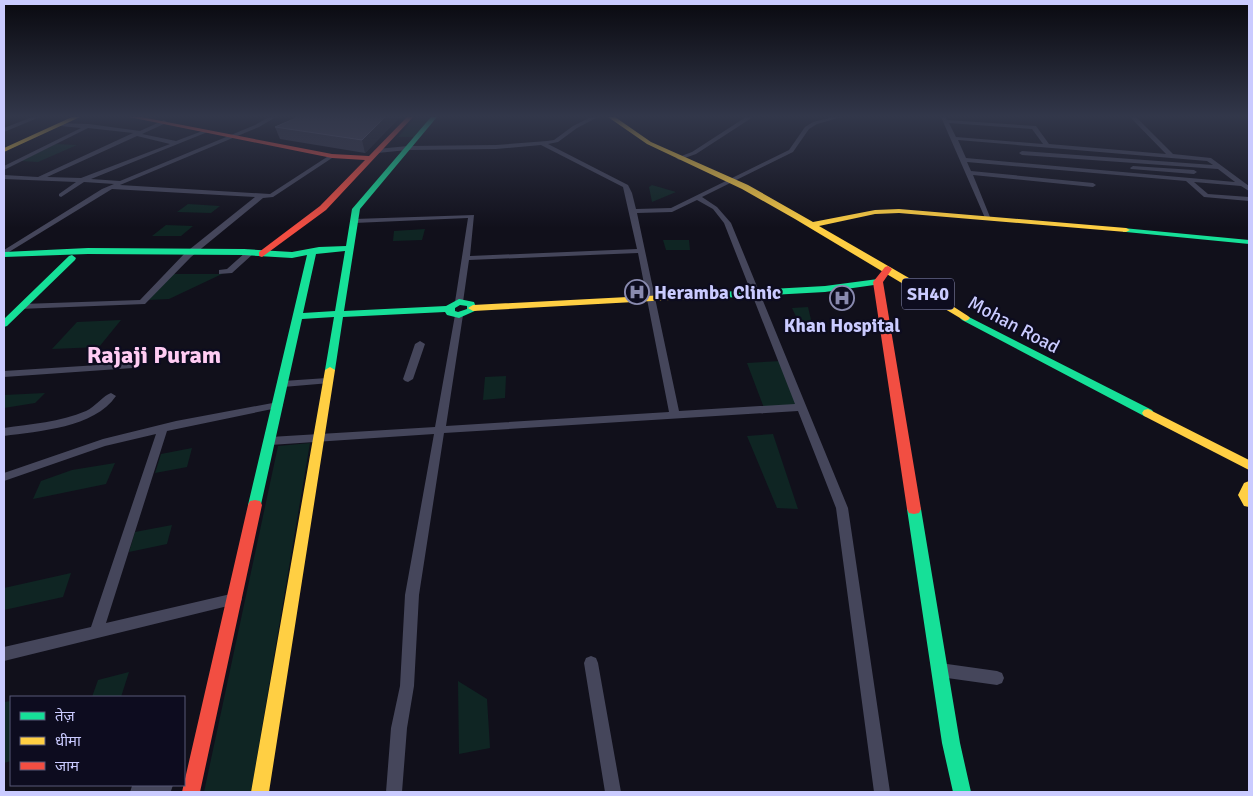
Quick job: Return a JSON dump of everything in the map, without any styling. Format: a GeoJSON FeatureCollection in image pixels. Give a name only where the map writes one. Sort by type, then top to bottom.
{"type":"FeatureCollection","features":[{"type":"Feature","properties":{"kind":"street"},"geometry":{"type":"LineString","coordinates":[[4,168],[32,154]]}},
{"type":"Feature","properties":{"kind":"street"},"geometry":{"type":"LineString","coordinates":[[40,178],[91,154]]}},
{"type":"Feature","properties":{"kind":"street"},"geometry":{"type":"LineString","coordinates":[[61,195],[83,180],[148,154]]}},
{"type":"Feature","properties":{"kind":"street"},"geometry":{"type":"LineString","coordinates":[[4,256],[110,187],[189,154]]}},
{"type":"Feature","properties":{"kind":"street"},"geometry":{"type":"LineString","coordinates":[[323,154],[332,156],[378,154]]}},
{"type":"Feature","properties":{"kind":"street"},"geometry":{"type":"LineString","coordinates":[[260,792],[356,209],[403,154]]}},
{"type":"Feature","properties":{"kind":"street"},"geometry":{"type":"LineString","coordinates":[[563,154],[625,185],[641,250],[675,415]]}},
{"type":"Feature","properties":{"kind":"street","name":"Mohan Road"},"geometry":{"type":"LineString","coordinates":[[671,154],[729,180],[811,225],[888,269],[969,321],[1249,465]]}},
{"type":"Feature","properties":{"kind":"street"},"geometry":{"type":"LineString","coordinates":[[679,158],[691,154]]}},
{"type":"Feature","properties":{"kind":"street"},"geometry":{"type":"LineString","coordinates":[[632,211],[672,210],[782,154]]}},
{"type":"Feature","properties":{"kind":"street"},"geometry":{"type":"LineString","coordinates":[[961,154],[987,217]]}},
{"type":"Feature","properties":{"kind":"street"},"geometry":{"type":"LineString","coordinates":[[1023,154],[1036,180]]}},
{"type":"Feature","properties":{"kind":"street"},"geometry":{"type":"LineString","coordinates":[[1039,154],[1220,167]]}},
{"type":"Feature","properties":{"kind":"street"},"geometry":{"type":"LineString","coordinates":[[1101,154],[1130,184]]}},
{"type":"Feature","properties":{"kind":"street"},"geometry":{"type":"LineString","coordinates":[[1150,154],[1177,179]]}},
{"type":"Feature","properties":{"kind":"street"},"geometry":{"type":"LineString","coordinates":[[1162,154],[1209,159],[1249,189]]}},
{"type":"Feature","properties":{"kind":"street"},"geometry":{"type":"LineString","coordinates":[[262,254],[323,208],[374,155]]}},
{"type":"Feature","properties":{"kind":"street"},"geometry":{"type":"LineString","coordinates":[[1052,155],[1068,183]]}},
{"type":"Feature","properties":{"kind":"street"},"geometry":{"type":"LineString","coordinates":[[110,187],[271,196],[332,156]]}},
{"type":"Feature","properties":{"kind":"street"},"geometry":{"type":"LineString","coordinates":[[969,174],[1068,183],[1096,183],[1092,172],[1080,157]]}},
{"type":"Feature","properties":{"kind":"street"},"geometry":{"type":"LineString","coordinates":[[963,160],[1242,184]]}},
{"type":"Feature","properties":{"kind":"street"},"geometry":{"type":"LineString","coordinates":[[1124,160],[1141,176]]}},
{"type":"Feature","properties":{"kind":"street"},"geometry":{"type":"LineString","coordinates":[[1132,168],[1230,174]]}},
{"type":"Feature","properties":{"kind":"street"},"geometry":{"type":"LineString","coordinates":[[4,177],[121,182]]}},
{"type":"Feature","properties":{"kind":"street"},"geometry":{"type":"LineString","coordinates":[[1188,180],[1206,196],[1249,199]]}},
{"type":"Feature","properties":{"kind":"street"},"geometry":{"type":"LineString","coordinates":[[22,307],[142,302],[191,253],[262,195]]}},
{"type":"Feature","properties":{"kind":"street"},"geometry":{"type":"LineString","coordinates":[[697,197],[715,208],[727,223],[842,508],[882,792]]}},
{"type":"Feature","properties":{"kind":"street"},"geometry":{"type":"LineString","coordinates":[[811,225],[875,212],[899,211],[987,217],[1249,242]]}},
{"type":"Feature","properties":{"kind":"street"},"geometry":{"type":"LineString","coordinates":[[354,221],[472,216],[459,302]]}},
{"type":"Feature","properties":{"kind":"street"},"geometry":{"type":"LineString","coordinates":[[4,256],[88,251],[292,255],[349,244]]}},
{"type":"Feature","properties":{"kind":"street"},"geometry":{"type":"LineString","coordinates":[[466,258],[641,250]]}},
{"type":"Feature","properties":{"kind":"street"},"geometry":{"type":"LineString","coordinates":[[190,783],[236,599],[312,252]]}},
{"type":"Feature","properties":{"kind":"street"},"geometry":{"type":"LineString","coordinates":[[4,256],[72,258],[191,253]]}},
{"type":"Feature","properties":{"kind":"street"},"geometry":{"type":"LineString","coordinates":[[222,272],[229,271],[248,254]]}},
{"type":"Feature","properties":{"kind":"street"},"geometry":{"type":"LineString","coordinates":[[4,324],[72,258]]}},
{"type":"Feature","properties":{"kind":"street"},"geometry":{"type":"LineString","coordinates":[[298,316],[454,312],[467,314],[473,308],[825,289],[878,282],[888,269]]}},
{"type":"Feature","properties":{"kind":"street"},"geometry":{"type":"LineString","coordinates":[[878,282],[951,743],[962,792]]}},
{"type":"Feature","properties":{"kind":"street"},"geometry":{"type":"LineString","coordinates":[[394,792],[399,728],[407,686],[412,594],[440,430],[454,312],[452,305],[459,302],[469,303],[473,308]]}},
{"type":"Feature","properties":{"kind":"street"},"geometry":{"type":"LineString","coordinates":[[408,379],[420,344]]}},
{"type":"Feature","properties":{"kind":"street"},"geometry":{"type":"LineString","coordinates":[[4,374],[130,366]]}},
{"type":"Feature","properties":{"kind":"street"},"geometry":{"type":"LineString","coordinates":[[283,384],[327,381]]}},
{"type":"Feature","properties":{"kind":"street"},"geometry":{"type":"LineString","coordinates":[[4,432],[93,413],[111,396]]}},
{"type":"Feature","properties":{"kind":"street"},"geometry":{"type":"LineString","coordinates":[[5,478],[103,443],[163,428],[278,406]]}},
{"type":"Feature","properties":{"kind":"street"},"geometry":{"type":"LineString","coordinates":[[270,441],[802,407]]}},
{"type":"Feature","properties":{"kind":"street"},"geometry":{"type":"LineString","coordinates":[[96,632],[163,428]]}},
{"type":"Feature","properties":{"kind":"street"},"geometry":{"type":"LineString","coordinates":[[1249,486],[1245,495],[1249,502]]}},
{"type":"Feature","properties":{"kind":"street"},"geometry":{"type":"LineString","coordinates":[[4,654],[236,599]]}},
{"type":"Feature","properties":{"kind":"street"},"geometry":{"type":"LineString","coordinates":[[591,663],[613,792]]}},
{"type":"Feature","properties":{"kind":"street"},"geometry":{"type":"LineString","coordinates":[[940,670],[998,678]]}},
{"type":"Feature","properties":{"kind":"street"},"geometry":{"type":"LineString","coordinates":[[138,792],[161,786]]}},
{"type":"Feature","properties":{"kind":"green space"},"geometry":{"type":"Polygon","coordinates":[[[35,154],[56,154],[38,162],[20,161],[35,154]]]}},
{"type":"Feature","properties":{"kind":"green space"},"geometry":{"type":"Polygon","coordinates":[[[652,185],[676,192],[652,202],[649,187],[652,185]]]}},
{"type":"Feature","properties":{"kind":"green space"},"geometry":{"type":"Polygon","coordinates":[[[188,204],[220,206],[211,213],[177,212],[188,204]]]}},
{"type":"Feature","properties":{"kind":"green space"},"geometry":{"type":"Polygon","coordinates":[[[166,225],[193,226],[181,236],[152,236],[166,225]]]}},
{"type":"Feature","properties":{"kind":"green space"},"geometry":{"type":"Polygon","coordinates":[[[425,229],[422,240],[393,241],[394,231],[425,229]]]}},
{"type":"Feature","properties":{"kind":"green space"},"geometry":{"type":"Polygon","coordinates":[[[663,240],[689,240],[690,250],[666,250],[663,240]]]}},
{"type":"Feature","properties":{"kind":"green space"},"geometry":{"type":"Polygon","coordinates":[[[171,274],[222,274],[169,299],[147,300],[171,274]]]}},
{"type":"Feature","properties":{"kind":"green space"},"geometry":{"type":"Polygon","coordinates":[[[808,307],[812,324],[800,325],[792,308],[808,307]]]}},
{"type":"Feature","properties":{"kind":"green space"},"geometry":{"type":"Polygon","coordinates":[[[121,320],[99,347],[52,349],[77,322],[121,320]]]}},
{"type":"Feature","properties":{"kind":"green space"},"geometry":{"type":"Polygon","coordinates":[[[781,361],[799,406],[764,408],[747,363],[781,361]]]}},
{"type":"Feature","properties":{"kind":"green space"},"geometry":{"type":"Polygon","coordinates":[[[506,376],[505,398],[483,400],[485,377],[506,376]]]}},
{"type":"Feature","properties":{"kind":"green space"},"geometry":{"type":"Polygon","coordinates":[[[45,393],[35,403],[4,408],[4,395],[45,393]]]}},
{"type":"Feature","properties":{"kind":"green space"},"geometry":{"type":"Polygon","coordinates":[[[773,434],[798,509],[777,508],[747,436],[773,434]]]}},
{"type":"Feature","properties":{"kind":"green space"},"geometry":{"type":"Polygon","coordinates":[[[310,443],[251,792],[204,792],[278,446],[310,443]]]}},
{"type":"Feature","properties":{"kind":"green space"},"geometry":{"type":"Polygon","coordinates":[[[192,448],[187,467],[155,473],[161,454],[192,448]]]}},
{"type":"Feature","properties":{"kind":"green space"},"geometry":{"type":"Polygon","coordinates":[[[115,463],[106,484],[33,499],[41,481],[72,470],[115,463]]]}},
{"type":"Feature","properties":{"kind":"green space"},"geometry":{"type":"Polygon","coordinates":[[[172,525],[167,544],[129,552],[135,532],[172,525]]]}},
{"type":"Feature","properties":{"kind":"green space"},"geometry":{"type":"Polygon","coordinates":[[[71,573],[63,597],[4,610],[4,588],[71,573]]]}},
{"type":"Feature","properties":{"kind":"green space"},"geometry":{"type":"Polygon","coordinates":[[[129,672],[121,696],[92,696],[98,680],[129,672]]]}},
{"type":"Feature","properties":{"kind":"green space"},"geometry":{"type":"Polygon","coordinates":[[[458,681],[487,699],[490,748],[459,754],[458,681]]]}},
{"type":"Feature","properties":{"kind":"green space"},"geometry":{"type":"Polygon","coordinates":[[[10,701],[10,761],[4,763],[4,702],[10,701]]]}},
{"type":"Feature","properties":{"kind":"traffic: fast"},"geometry":{"type":"LineString","coordinates":[[330,370],[356,209],[403,154]]}},
{"type":"Feature","properties":{"kind":"traffic: fast"},"geometry":{"type":"LineString","coordinates":[[1126,230],[1249,242]]}},
{"type":"Feature","properties":{"kind":"traffic: fast"},"geometry":{"type":"LineString","coordinates":[[255,505],[312,252],[349,248]]}},
{"type":"Feature","properties":{"kind":"traffic: fast"},"geometry":{"type":"LineString","coordinates":[[4,255],[88,251],[244,252],[292,255],[319,250]]}},
{"type":"Feature","properties":{"kind":"traffic: fast"},"geometry":{"type":"LineString","coordinates":[[4,324],[72,258]]}},
{"type":"Feature","properties":{"kind":"traffic: fast"},"geometry":{"type":"LineString","coordinates":[[685,297],[825,289],[878,282]]}},
{"type":"Feature","properties":{"kind":"traffic: fast"},"geometry":{"type":"LineString","coordinates":[[459,302],[471,304],[472,310],[459,315],[450,313],[450,307],[459,302]]}},
{"type":"Feature","properties":{"kind":"traffic: fast"},"geometry":{"type":"LineString","coordinates":[[298,316],[448,309]]}},
{"type":"Feature","properties":{"kind":"traffic: fast"},"geometry":{"type":"LineString","coordinates":[[965,318],[1148,413]]}},
{"type":"Feature","properties":{"kind":"traffic: fast"},"geometry":{"type":"LineString","coordinates":[[914,509],[951,743],[962,792]]}},
{"type":"Feature","properties":{"kind":"traffic: slow"},"geometry":{"type":"LineString","coordinates":[[673,154],[745,187],[906,280],[965,318]]}},
{"type":"Feature","properties":{"kind":"traffic: slow"},"geometry":{"type":"LineString","coordinates":[[811,225],[875,212],[899,211],[1126,230]]}},
{"type":"Feature","properties":{"kind":"traffic: slow"},"geometry":{"type":"LineString","coordinates":[[473,308],[685,297]]}},
{"type":"Feature","properties":{"kind":"traffic: slow"},"geometry":{"type":"LineString","coordinates":[[260,792],[330,370]]}},
{"type":"Feature","properties":{"kind":"traffic: slow"},"geometry":{"type":"LineString","coordinates":[[1148,413],[1249,465]]}},
{"type":"Feature","properties":{"kind":"traffic: slow"},"geometry":{"type":"LineString","coordinates":[[1249,486],[1245,495],[1249,502]]}},
{"type":"Feature","properties":{"kind":"traffic: jam"},"geometry":{"type":"LineString","coordinates":[[322,154],[371,158]]}},
{"type":"Feature","properties":{"kind":"traffic: jam"},"geometry":{"type":"LineString","coordinates":[[262,254],[323,208],[374,154]]}},
{"type":"Feature","properties":{"kind":"traffic: jam"},"geometry":{"type":"LineString","coordinates":[[888,269],[878,282],[914,509]]}},
{"type":"Feature","properties":{"kind":"traffic: jam"},"geometry":{"type":"LineString","coordinates":[[191,792],[255,505]]}},
{"type":"Feature","properties":{"kind":"place","name":"Heramba Clinic"},"geometry":{"type":"Point","coordinates":[637,292]}},
{"type":"Feature","properties":{"kind":"place","name":"Khan Hospital"},"geometry":{"type":"Point","coordinates":[842,298]}},
{"type":"Feature","properties":{"kind":"district","name":"Rajaji Puram"},"geometry":{"type":"Point","coordinates":[154,355]}}]}
